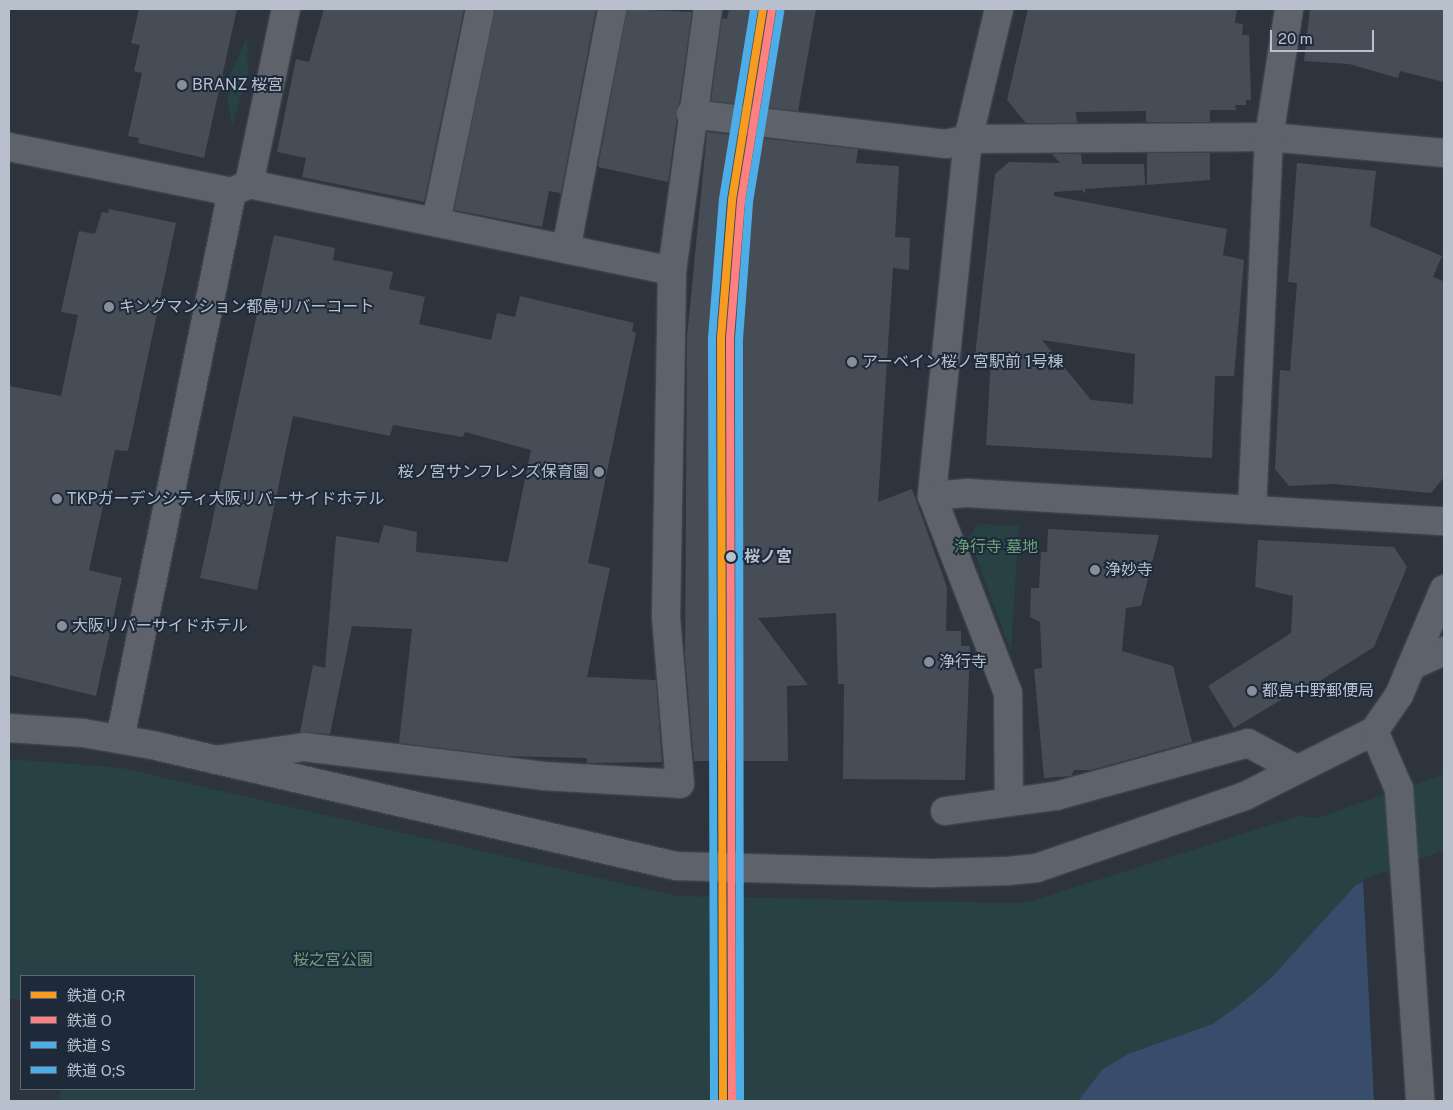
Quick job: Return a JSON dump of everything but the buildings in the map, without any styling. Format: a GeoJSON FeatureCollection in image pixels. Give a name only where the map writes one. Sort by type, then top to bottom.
{"type":"FeatureCollection","features":[{"type":"Feature","properties":{"kind":"street"},"geometry":{"type":"LineString","coordinates":[[120,740],[240,188],[286,9]]}},
{"type":"Feature","properties":{"kind":"street"},"geometry":{"type":"LineString","coordinates":[[436,222],[480,9]]}},
{"type":"Feature","properties":{"kind":"street"},"geometry":{"type":"LineString","coordinates":[[566,249],[612,9]]}},
{"type":"Feature","properties":{"kind":"street"},"geometry":{"type":"LineString","coordinates":[[213,760],[304,747],[543,776],[680,784],[666,618],[672,271],[691,114],[708,9]]}},
{"type":"Feature","properties":{"kind":"street"},"geometry":{"type":"LineString","coordinates":[[999,9],[968,139],[932,496],[1008,693],[1009,801]]}},
{"type":"Feature","properties":{"kind":"street"},"geometry":{"type":"LineString","coordinates":[[1252,510],[1269,137],[1289,9]]}},
{"type":"Feature","properties":{"kind":"street"},"geometry":{"type":"LineString","coordinates":[[691,114],[946,144],[968,139],[1269,137],[1444,152]]}},
{"type":"Feature","properties":{"kind":"street"},"geometry":{"type":"LineString","coordinates":[[9,147],[436,222],[672,271]]}},
{"type":"Feature","properties":{"kind":"street"},"geometry":{"type":"LineString","coordinates":[[932,496],[968,493],[1444,521]]}},
{"type":"Feature","properties":{"kind":"street"},"geometry":{"type":"LineString","coordinates":[[9,728],[83,733],[120,740],[676,866],[934,873],[1037,868],[1246,796],[1374,731],[1399,695],[1444,589]]}},
{"type":"Feature","properties":{"kind":"street"},"geometry":{"type":"LineString","coordinates":[[1413,665],[1444,651]]}},
{"type":"Feature","properties":{"kind":"street"},"geometry":{"type":"LineString","coordinates":[[1374,731],[1399,789],[1420,1101]]}},
{"type":"Feature","properties":{"kind":"street"},"geometry":{"type":"LineString","coordinates":[[945,811],[1056,796],[1248,743],[1296,769]]}},
{"type":"Feature","properties":{"kind":"green space"},"geometry":{"type":"Polygon","coordinates":[[[247,36],[248,73],[232,126],[228,103],[230,76],[247,36]]]}},
{"type":"Feature","properties":{"kind":"green space","name":"浄行寺 墓地"},"geometry":{"type":"Polygon","coordinates":[[[978,524],[1019,526],[1011,652],[969,538],[978,524]]]}},
{"type":"Feature","properties":{"kind":"green space","name":"桜之宮公園"},"geometry":{"type":"Polygon","coordinates":[[[9,759],[122,768],[677,896],[1008,903],[1029,902],[1299,816],[1317,818],[1444,774],[1444,1101],[59,1101],[60,1090],[195,1090],[195,975],[20,975],[20,1000],[9,998],[9,759]]]}},
{"type":"Feature","properties":{"kind":"water"},"geometry":{"type":"Polygon","coordinates":[[[1444,853],[1444,1101],[1078,1101],[1103,1069],[1128,1054],[1213,1024],[1243,1002],[1271,978],[1356,885],[1444,853]]]}},
{"type":"Feature","properties":{"kind":"pier"},"geometry":{"type":"Polygon","coordinates":[[[1444,850],[1444,1101],[1374,1101],[1363,880],[1444,850]]]}},
{"type":"Feature","properties":{"kind":"rail line","name":"S"},"geometry":{"type":"LineString","coordinates":[[714,1101],[712,338],[723,199],[754,9]]}},
{"type":"Feature","properties":{"kind":"rail line","name":"O;R"},"geometry":{"type":"LineString","coordinates":[[723,1101],[721,338],[732,200],[763,9]]}},
{"type":"Feature","properties":{"kind":"rail line","name":"O"},"geometry":{"type":"LineString","coordinates":[[732,1101],[730,338],[741,201],[772,10]]}},
{"type":"Feature","properties":{"kind":"rail line","name":"O;S"},"geometry":{"type":"LineString","coordinates":[[740,1101],[739,339],[749,202],[780,12]]}},
{"type":"Feature","properties":{"kind":"place","name":"BRANZ 桜宮"},"geometry":{"type":"Point","coordinates":[182,85]}},
{"type":"Feature","properties":{"kind":"place","name":"キングマンション都島リバーコート"},"geometry":{"type":"Point","coordinates":[109,307]}},
{"type":"Feature","properties":{"kind":"place","name":"アーベイン桜ノ宮駅前 1号棟"},"geometry":{"type":"Point","coordinates":[852,362]}},
{"type":"Feature","properties":{"kind":"place","name":"桜ノ宮サンフレンズ保育園"},"geometry":{"type":"Point","coordinates":[599,472]}},
{"type":"Feature","properties":{"kind":"place","name":"TKPガーデンシティ大阪リバーサイドホテル"},"geometry":{"type":"Point","coordinates":[57,499]}},
{"type":"Feature","properties":{"kind":"place","name":"桜ノ宮"},"geometry":{"type":"Point","coordinates":[731,557]}},
{"type":"Feature","properties":{"kind":"place","name":"浄妙寺"},"geometry":{"type":"Point","coordinates":[1095,570]}},
{"type":"Feature","properties":{"kind":"place","name":"大阪リバーサイドホテル"},"geometry":{"type":"Point","coordinates":[62,626]}},
{"type":"Feature","properties":{"kind":"place","name":"浄行寺"},"geometry":{"type":"Point","coordinates":[929,662]}},
{"type":"Feature","properties":{"kind":"place","name":"都島中野郵便局"},"geometry":{"type":"Point","coordinates":[1252,691]}}]}
